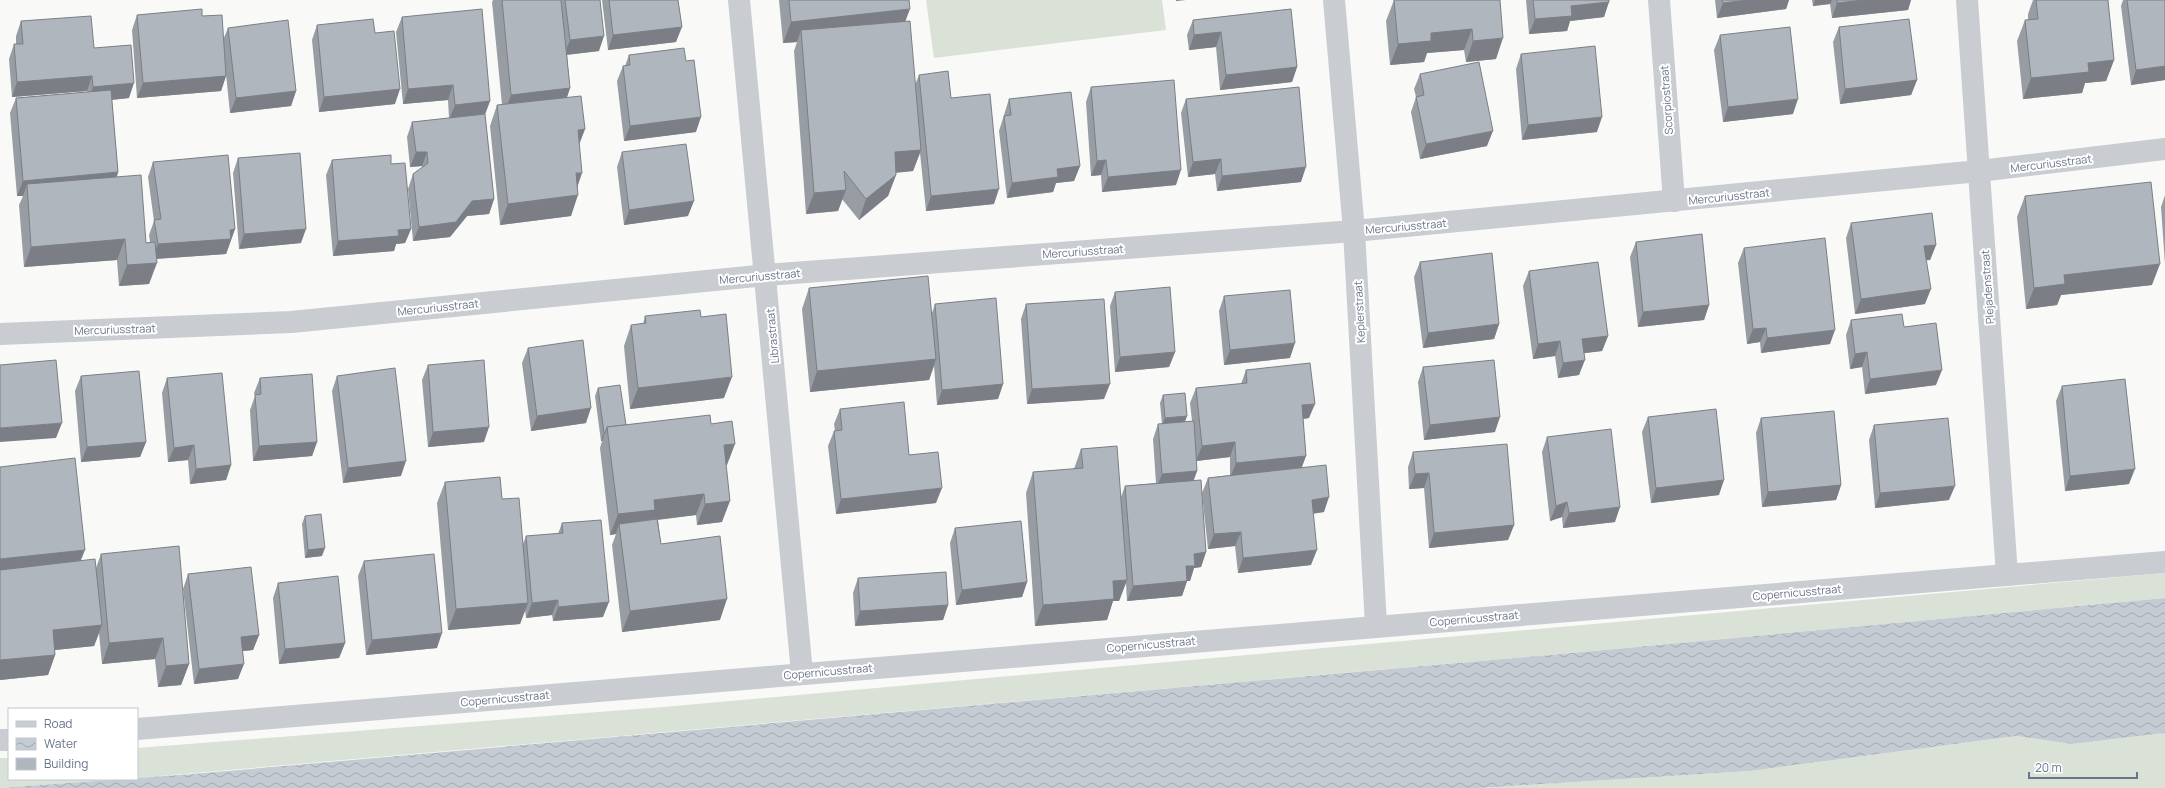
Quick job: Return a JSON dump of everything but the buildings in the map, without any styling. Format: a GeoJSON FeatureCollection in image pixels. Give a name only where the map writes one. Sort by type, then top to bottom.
{"type":"FeatureCollection","features":[{"type":"Feature","properties":{"kind":"street","name":"Librastraat"},"geometry":{"type":"LineString","coordinates":[[739,0],[766,275],[802,673]]}},
{"type":"Feature","properties":{"kind":"street","name":"Keplerstraat"},"geometry":{"type":"LineString","coordinates":[[1334,0],[1354,231],[1376,625]]}},
{"type":"Feature","properties":{"kind":"street","name":"Scorpiostraat"},"geometry":{"type":"LineString","coordinates":[[1658,0],[1674,201]]}},
{"type":"Feature","properties":{"kind":"street","name":"Plejadenstraat"},"geometry":{"type":"LineString","coordinates":[[1967,0],[2007,575]]}},
{"type":"Feature","properties":{"kind":"street","name":"Mercuriusstraat"},"geometry":{"type":"LineString","coordinates":[[0,334],[290,322],[766,275],[1354,231],[1979,171],[2165,149]]}},
{"type":"Feature","properties":{"kind":"street","name":"Copernicusstraat"},"geometry":{"type":"LineString","coordinates":[[138,729],[1376,625],[2165,562]]}},
{"type":"Feature","properties":{"kind":"shaded area"},"geometry":{"type":"Polygon","coordinates":[[[926,0],[1162,0],[1166,30],[934,58],[926,0]]]}},
{"type":"Feature","properties":{"kind":"shaded area"},"geometry":{"type":"Polygon","coordinates":[[[2165,573],[2165,598],[1550,655],[138,778],[138,748],[663,707],[2165,573]]]}},
{"type":"Feature","properties":{"kind":"shaded area"},"geometry":{"type":"Polygon","coordinates":[[[2165,733],[2165,788],[1479,788],[1750,771],[2016,736],[2072,744],[2165,733]]]}},
{"type":"Feature","properties":{"kind":"shaded area"},"geometry":{"type":"Polygon","coordinates":[[[0,758],[8,758],[8,780],[113,780],[0,788],[0,758]]]}},
{"type":"Feature","properties":{"kind":"water"},"geometry":{"type":"Polygon","coordinates":[[[2165,598],[2165,733],[2072,744],[2016,736],[1750,771],[1479,788],[0,788],[110,780],[138,780],[138,778],[1550,655],[2165,598]]]}}]}
